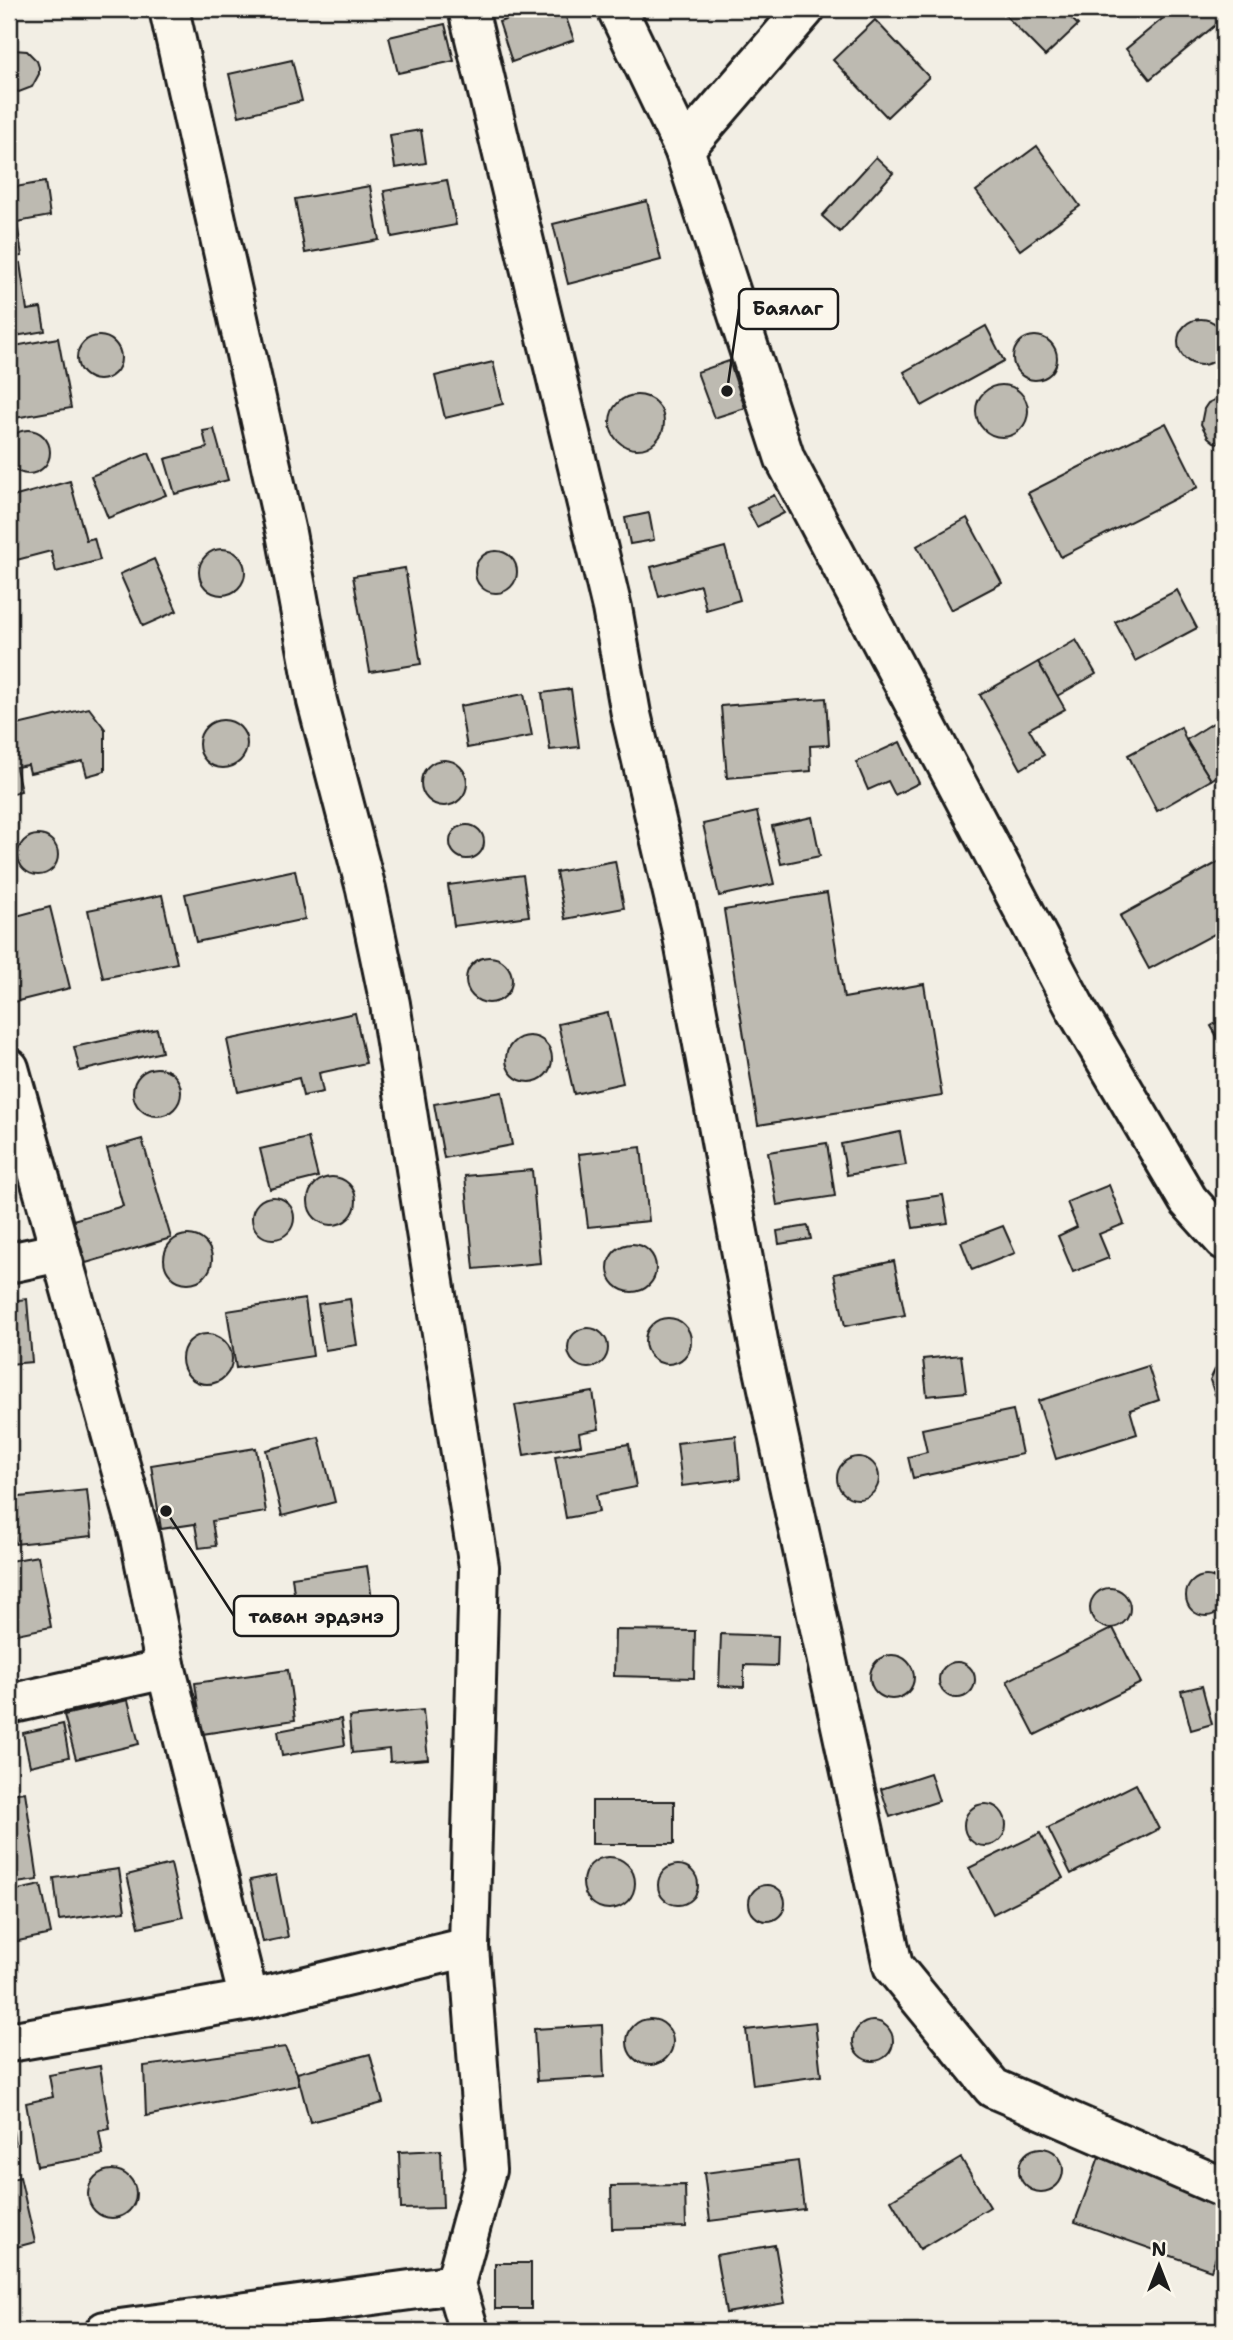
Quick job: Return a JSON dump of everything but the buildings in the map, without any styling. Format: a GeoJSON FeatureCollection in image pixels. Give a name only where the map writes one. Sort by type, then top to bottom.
{"type":"FeatureCollection","features":[{"type":"Feature","properties":{"kind":"street"},"geometry":{"type":"LineString","coordinates":[[169,9],[286,533],[317,701],[366,889],[390,1004],[480,1567],[469,1947],[486,2170],[455,2284],[469,2331]]}},
{"type":"Feature","properties":{"kind":"street"},"geometry":{"type":"LineString","coordinates":[[468,9],[612,608],[631,714],[684,944],[760,1351],[893,1966],[993,2088],[1224,2188]]}},
{"type":"Feature","properties":{"kind":"street"},"geometry":{"type":"LineString","coordinates":[[617,9],[684,149],[785,459],[1077,1011],[1188,1200],[1224,1240]]}},
{"type":"Feature","properties":{"kind":"street"},"geometry":{"type":"LineString","coordinates":[[684,149],[805,9]]}},
{"type":"Feature","properties":{"kind":"street"},"geometry":{"type":"LineString","coordinates":[[9,1068],[139,1532],[166,1669],[249,2000]]}},
{"type":"Feature","properties":{"kind":"street"},"geometry":{"type":"LineString","coordinates":[[9,1263],[60,1252]]}},
{"type":"Feature","properties":{"kind":"street"},"geometry":{"type":"LineString","coordinates":[[9,1704],[166,1669]]}},
{"type":"Feature","properties":{"kind":"street"},"geometry":{"type":"LineString","coordinates":[[9,2042],[249,2000],[469,1947]]}},
{"type":"Feature","properties":{"kind":"street"},"geometry":{"type":"LineString","coordinates":[[105,2331],[455,2284]]}},
{"type":"Feature","properties":{"kind":"place","name":"Баялаг"},"geometry":{"type":"Point","coordinates":[727,391]}},
{"type":"Feature","properties":{"kind":"place","name":"таван эрдэнэ"},"geometry":{"type":"Point","coordinates":[166,1511]}}]}
